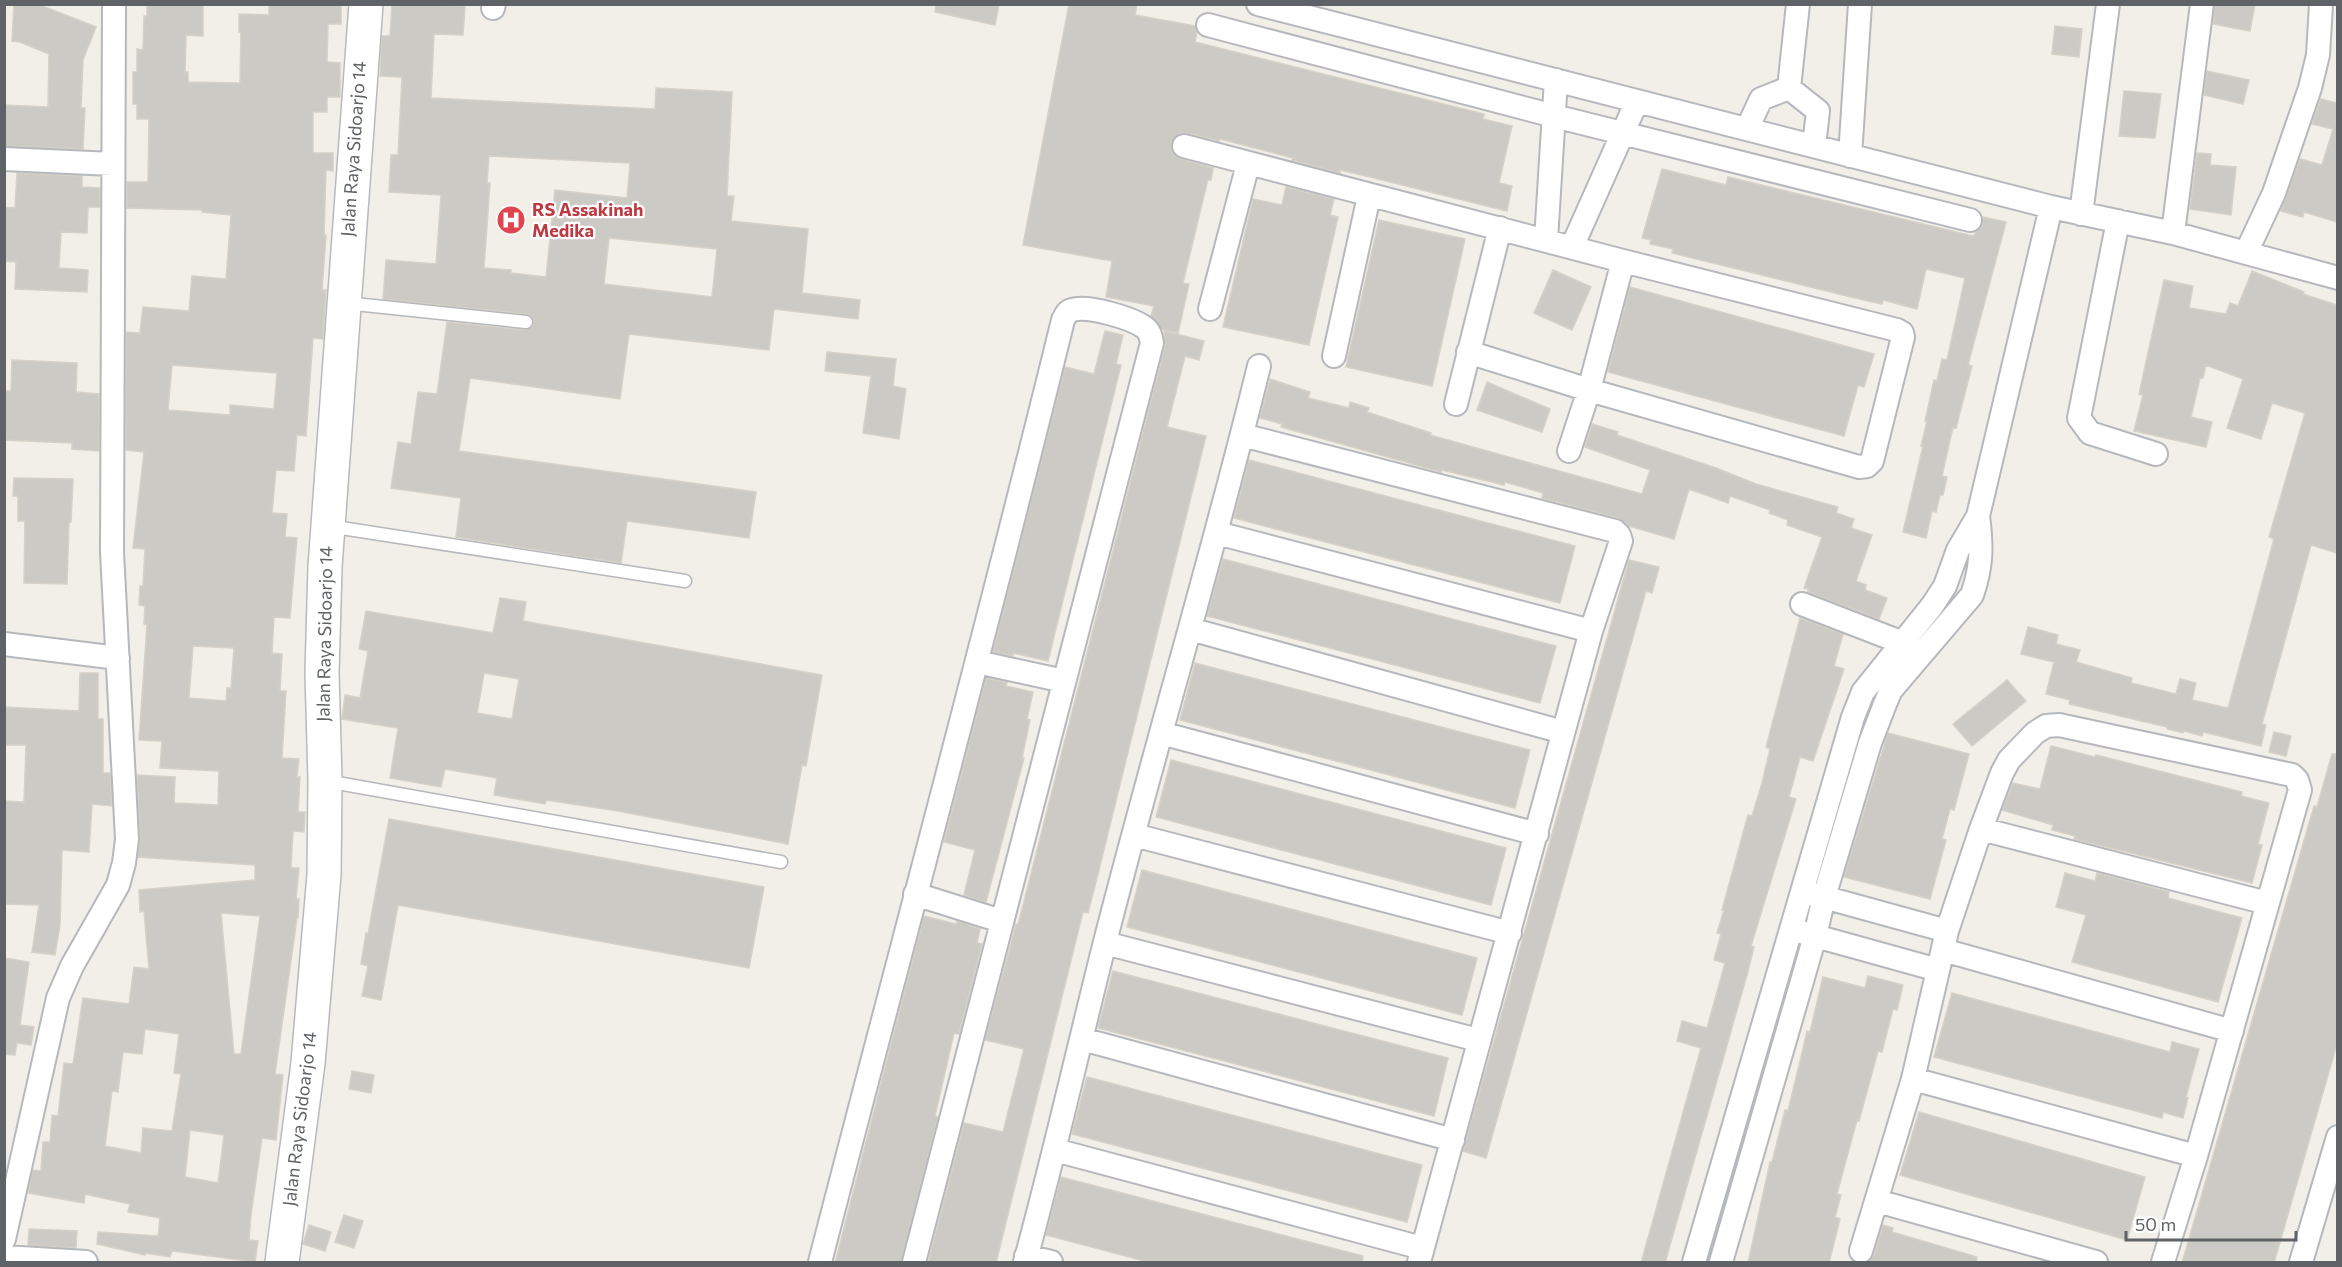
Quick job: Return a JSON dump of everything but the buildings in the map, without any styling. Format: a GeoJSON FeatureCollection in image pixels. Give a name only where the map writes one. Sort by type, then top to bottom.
{"type":"FeatureCollection","features":[{"type":"Feature","properties":{"kind":"main road","name":"Jalan Raya Sidoarjo 14"},"geometry":{"type":"LineString","coordinates":[[282,1263],[308,1063],[324,875],[325,781],[322,673],[327,525],[366,4]]}},
{"type":"Feature","properties":{"kind":"street"},"geometry":{"type":"LineString","coordinates":[[4,1239],[58,998],[72,966],[118,885],[127,839],[112,552],[114,4]]}},
{"type":"Feature","properties":{"kind":"street"},"geometry":{"type":"LineString","coordinates":[[1258,4],[2051,207],[2173,233],[2337,278]]}},
{"type":"Feature","properties":{"kind":"street"},"geometry":{"type":"LineString","coordinates":[[1789,88],[1798,4]]}},
{"type":"Feature","properties":{"kind":"street"},"geometry":{"type":"LineString","coordinates":[[1850,156],[1860,4]]}},
{"type":"Feature","properties":{"kind":"street"},"geometry":{"type":"LineString","coordinates":[[2081,214],[2108,4]]}},
{"type":"Feature","properties":{"kind":"street"},"geometry":{"type":"LineString","coordinates":[[2173,233],[2202,4]]}},
{"type":"Feature","properties":{"kind":"street"},"geometry":{"type":"LineString","coordinates":[[2246,253],[2274,193],[2310,88],[2318,55],[2321,4]]}},
{"type":"Feature","properties":{"kind":"street"},"geometry":{"type":"LineString","coordinates":[[1208,25],[1623,134],[1970,220]]}},
{"type":"Feature","properties":{"kind":"street"},"geometry":{"type":"LineString","coordinates":[[1546,240],[1556,80]]}},
{"type":"Feature","properties":{"kind":"street"},"geometry":{"type":"LineString","coordinates":[[1747,129],[1761,99],[1789,88]]}},
{"type":"Feature","properties":{"kind":"street"},"geometry":{"type":"LineString","coordinates":[[1789,88],[1818,111],[1814,146]]}},
{"type":"Feature","properties":{"kind":"street"},"geometry":{"type":"LineString","coordinates":[[1572,247],[1637,101]]}},
{"type":"Feature","properties":{"kind":"street"},"geometry":{"type":"LineString","coordinates":[[1184,146],[1369,196],[1853,318],[1902,333],[1903,337],[1872,461],[1867,466],[1859,467],[1589,390],[1468,352]]}},
{"type":"Feature","properties":{"kind":"street"},"geometry":{"type":"LineString","coordinates":[[4,159],[113,164]]}},
{"type":"Feature","properties":{"kind":"street"},"geometry":{"type":"LineString","coordinates":[[1210,309],[1248,164]]}},
{"type":"Feature","properties":{"kind":"street"},"geometry":{"type":"LineString","coordinates":[[1334,356],[1369,196]]}},
{"type":"Feature","properties":{"kind":"street"},"geometry":{"type":"LineString","coordinates":[[1694,1263],[1853,717],[1863,692],[1932,606],[1945,586],[1958,550],[1978,516],[2051,207]]}},
{"type":"Feature","properties":{"kind":"street"},"geometry":{"type":"LineString","coordinates":[[2118,221],[2079,418],[2090,433],[2156,454]]}},
{"type":"Feature","properties":{"kind":"street"},"geometry":{"type":"LineString","coordinates":[[1456,404],[1500,228]]}},
{"type":"Feature","properties":{"kind":"street"},"geometry":{"type":"LineString","coordinates":[[1569,451],[1589,390],[1623,261]]}},
{"type":"Feature","properties":{"kind":"street"},"geometry":{"type":"LineString","coordinates":[[820,1263],[915,894],[978,662],[1063,320],[1067,312],[1086,308],[1128,319],[1146,328],[1151,335],[1152,343],[914,1263]]}},
{"type":"Feature","properties":{"kind":"street"},"geometry":{"type":"LineString","coordinates":[[1051,1263],[1026,1259],[1105,943],[1217,533],[1259,366]]}},
{"type":"Feature","properties":{"kind":"street"},"geometry":{"type":"LineString","coordinates":[[1055,1150],[1420,1256],[1591,631],[1620,541],[1615,531],[1242,435]]}},
{"type":"Feature","properties":{"kind":"street"},"geometry":{"type":"LineString","coordinates":[[1721,1263],[1815,936],[1824,897],[1870,743],[1885,704],[1895,686],[1972,595],[1979,576],[1983,548],[1978,516]]}},
{"type":"Feature","properties":{"kind":"street"},"geometry":{"type":"LineString","coordinates":[[1217,533],[1591,631]]}},
{"type":"Feature","properties":{"kind":"street"},"geometry":{"type":"LineString","coordinates":[[1802,603],[1903,643]]}},
{"type":"Feature","properties":{"kind":"street"},"geometry":{"type":"LineString","coordinates":[[1190,629],[1563,732]]}},
{"type":"Feature","properties":{"kind":"street"},"geometry":{"type":"LineString","coordinates":[[4,644],[118,658]]}},
{"type":"Feature","properties":{"kind":"street"},"geometry":{"type":"LineString","coordinates":[[978,662],[1064,681]]}},
{"type":"Feature","properties":{"kind":"street"},"geometry":{"type":"LineString","coordinates":[[1874,677],[1895,686]]}},
{"type":"Feature","properties":{"kind":"street"},"geometry":{"type":"LineString","coordinates":[[1861,1251],[1914,1079],[1943,950],[1981,829],[2002,773],[2009,760],[2035,733],[2046,726],[2059,725],[2292,775],[2298,780],[2300,790],[2266,903],[2196,1156],[2163,1263]]}},
{"type":"Feature","properties":{"kind":"street"},"geometry":{"type":"LineString","coordinates":[[1161,733],[1537,834]]}},
{"type":"Feature","properties":{"kind":"street"},"geometry":{"type":"LineString","coordinates":[[1981,829],[2266,903]]}},
{"type":"Feature","properties":{"kind":"street"},"geometry":{"type":"LineString","coordinates":[[1134,835],[1510,933]]}},
{"type":"Feature","properties":{"kind":"street"},"geometry":{"type":"LineString","coordinates":[[1802,891],[1824,897],[1943,950],[2232,1031]]}},
{"type":"Feature","properties":{"kind":"street"},"geometry":{"type":"LineString","coordinates":[[915,894],[1001,921]]}},
{"type":"Feature","properties":{"kind":"street"},"geometry":{"type":"LineString","coordinates":[[1791,930],[1815,936],[1943,950]]}},
{"type":"Feature","properties":{"kind":"street"},"geometry":{"type":"LineString","coordinates":[[1105,943],[1478,1040]]}},
{"type":"Feature","properties":{"kind":"street"},"geometry":{"type":"LineString","coordinates":[[1082,1040],[1453,1140]]}},
{"type":"Feature","properties":{"kind":"street"},"geometry":{"type":"LineString","coordinates":[[1914,1079],[2196,1156]]}},
{"type":"Feature","properties":{"kind":"street"},"geometry":{"type":"LineString","coordinates":[[2301,1263],[2337,1137]]}},
{"type":"Feature","properties":{"kind":"street"},"geometry":{"type":"LineString","coordinates":[[1877,1201],[2096,1263]]}},
{"type":"Feature","properties":{"kind":"street"},"geometry":{"type":"LineString","coordinates":[[4,1257],[86,1263]]}},
{"type":"Feature","properties":{"kind":"lane"},"geometry":{"type":"LineString","coordinates":[[344,303],[526,322]]}},
{"type":"Feature","properties":{"kind":"lane"},"geometry":{"type":"LineString","coordinates":[[327,525],[685,581]]}},
{"type":"Feature","properties":{"kind":"lane"},"geometry":{"type":"LineString","coordinates":[[325,781],[781,862]]}},
{"type":"Feature","properties":{"kind":"place","name":"RS Assakinah Medika"},"geometry":{"type":"Point","coordinates":[511,220]}}]}
